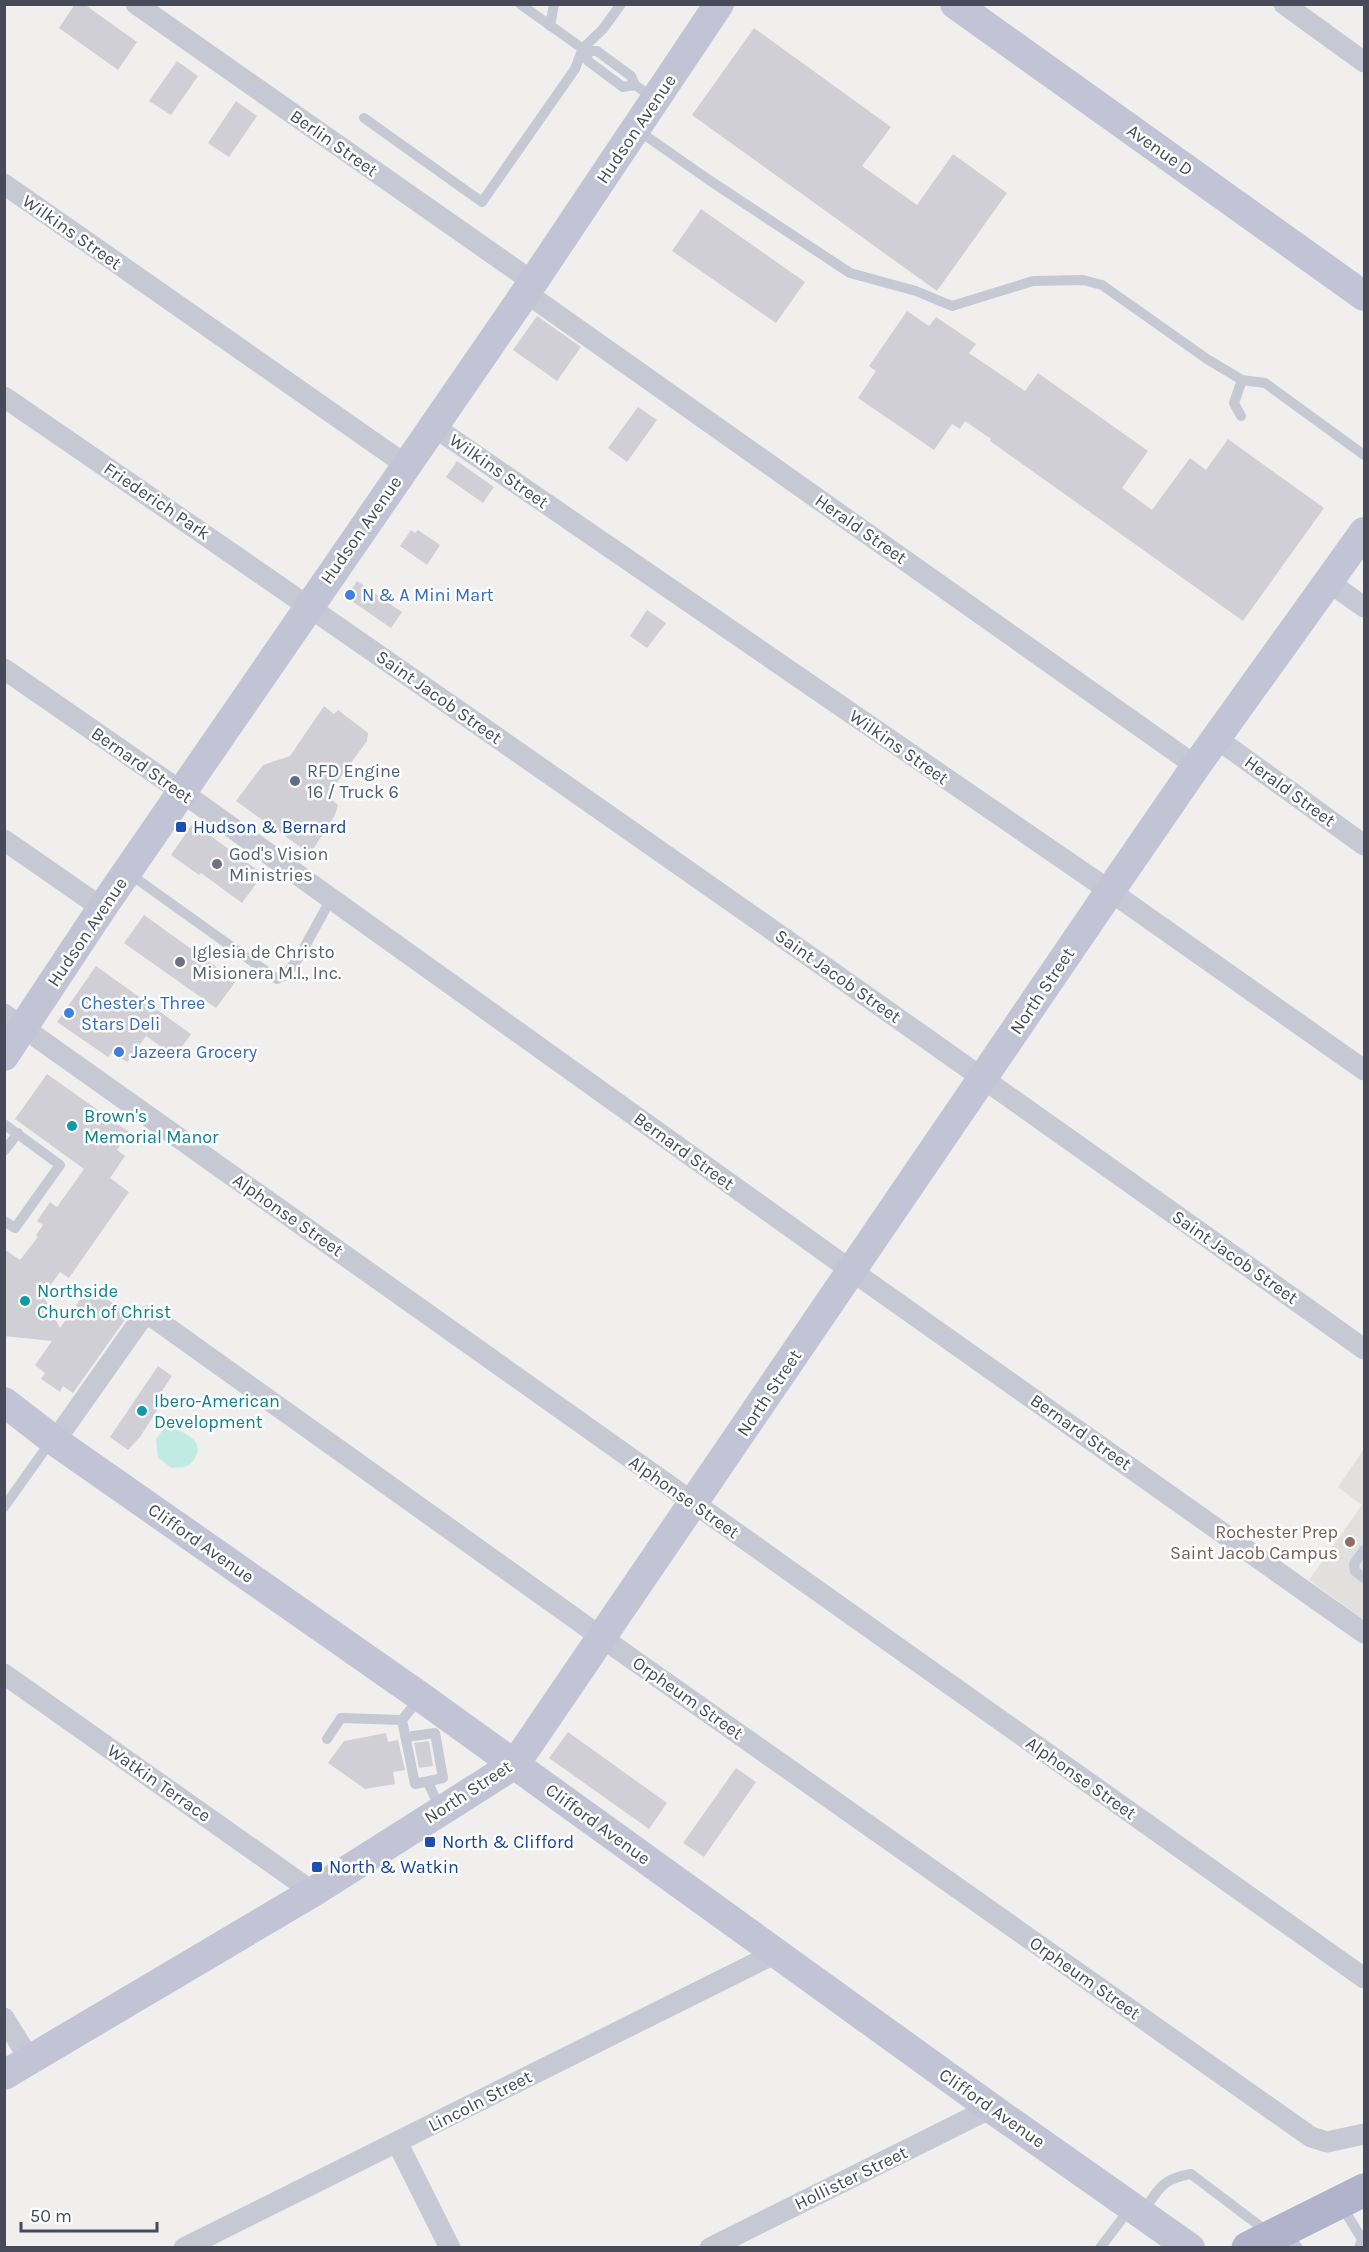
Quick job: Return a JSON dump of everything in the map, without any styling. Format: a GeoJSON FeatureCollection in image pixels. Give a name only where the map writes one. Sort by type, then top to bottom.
{"type":"FeatureCollection","features":[{"type":"Feature","properties":{"kind":"main road","name":"Hudson Avenue"},"geometry":{"type":"LineString","coordinates":[[4,1056],[14,1021],[102,908],[636,129],[645,92],[719,4]]}},
{"type":"Feature","properties":{"kind":"main road","name":"Avenue D"},"geometry":{"type":"LineString","coordinates":[[955,4],[1365,296]]}},
{"type":"Feature","properties":{"kind":"main road","name":"North Street"},"geometry":{"type":"LineString","coordinates":[[17,2067],[313,1892],[514,1764],[1196,766],[1365,532]]}},
{"type":"Feature","properties":{"kind":"main road","name":"Clifford Avenue"},"geometry":{"type":"LineString","coordinates":[[6,1406],[421,1697],[991,2108],[1190,2247]]}},
{"type":"Feature","properties":{"kind":"main road"},"geometry":{"type":"LineString","coordinates":[[1276,2240],[1352,2196]]}},
{"type":"Feature","properties":{"kind":"street","name":"Berlin Street"},"geometry":{"type":"LineString","coordinates":[[136,4],[529,287]]}},
{"type":"Feature","properties":{"kind":"street"},"geometry":{"type":"LineString","coordinates":[[1284,4],[1365,62]]}},
{"type":"Feature","properties":{"kind":"street","name":"Wilkins Street"},"geometry":{"type":"LineString","coordinates":[[4,184],[406,465]]}},
{"type":"Feature","properties":{"kind":"street","name":"Herald Street"},"geometry":{"type":"LineString","coordinates":[[529,287],[1196,766]]}},
{"type":"Feature","properties":{"kind":"street","name":"Friederich Park"},"geometry":{"type":"LineString","coordinates":[[4,397],[309,606]]}},
{"type":"Feature","properties":{"kind":"street","name":"Wilkins Street"},"geometry":{"type":"LineString","coordinates":[[433,426],[1110,891],[1365,1070]]}},
{"type":"Feature","properties":{"kind":"street"},"geometry":{"type":"LineString","coordinates":[[1329,582],[1365,607]]}},
{"type":"Feature","properties":{"kind":"street","name":"Saint Jacob Street"},"geometry":{"type":"LineString","coordinates":[[309,606],[983,1077],[1365,1349]]}},
{"type":"Feature","properties":{"kind":"street","name":"Bernard Street"},"geometry":{"type":"LineString","coordinates":[[4,669],[182,792],[852,1271],[1365,1633]]}},
{"type":"Feature","properties":{"kind":"street","name":"Herald Street"},"geometry":{"type":"LineString","coordinates":[[1216,738],[1365,844]]}},
{"type":"Feature","properties":{"kind":"street"},"geometry":{"type":"LineString","coordinates":[[4,840],[102,908]]}},
{"type":"Feature","properties":{"kind":"street","name":"Alphonse Street"},"geometry":{"type":"LineString","coordinates":[[14,1021],[1365,1978]]}},
{"type":"Feature","properties":{"kind":"street","name":"Orpheum Street"},"geometry":{"type":"LineString","coordinates":[[54,1440],[141,1319],[148,1316],[154,1318],[601,1637],[1311,2137],[1328,2142],[1365,2133]]}},
{"type":"Feature","properties":{"kind":"street","name":"Watkin Terrace"},"geometry":{"type":"LineString","coordinates":[[4,1674],[313,1892]]}},
{"type":"Feature","properties":{"kind":"street","name":"Lincoln Street"},"geometry":{"type":"LineString","coordinates":[[184,2247],[776,1953]]}},
{"type":"Feature","properties":{"kind":"street"},"geometry":{"type":"LineString","coordinates":[[4,2018],[17,2067]]}},
{"type":"Feature","properties":{"kind":"street","name":"Hollister Street"},"geometry":{"type":"LineString","coordinates":[[710,2247],[991,2108]]}},
{"type":"Feature","properties":{"kind":"street"},"geometry":{"type":"LineString","coordinates":[[397,2142],[450,2247]]}},
{"type":"Feature","properties":{"kind":"lane"},"geometry":{"type":"LineString","coordinates":[[520,4],[584,50],[597,51],[631,76],[645,92]]}},
{"type":"Feature","properties":{"kind":"lane"},"geometry":{"type":"LineString","coordinates":[[550,26],[554,4]]}},
{"type":"Feature","properties":{"kind":"lane"},"geometry":{"type":"LineString","coordinates":[[363,118],[482,202],[574,69],[584,50],[621,4]]}},
{"type":"Feature","properties":{"kind":"lane"},"geometry":{"type":"LineString","coordinates":[[636,129],[850,273],[916,291],[952,306],[1033,281],[1083,280],[1102,285],[1207,359],[1242,380],[1265,383],[1365,455]]}},
{"type":"Feature","properties":{"kind":"lane"},"geometry":{"type":"LineString","coordinates":[[1241,416],[1234,403],[1242,380]]}},
{"type":"Feature","properties":{"kind":"lane"},"geometry":{"type":"LineString","coordinates":[[127,872],[277,979],[286,975],[299,957],[331,899]]}},
{"type":"Feature","properties":{"kind":"lane"},"geometry":{"type":"LineString","coordinates":[[4,1124],[60,1165],[15,1228],[4,1221]]}},
{"type":"Feature","properties":{"kind":"lane"},"geometry":{"type":"LineString","coordinates":[[4,1151],[18,1133]]}},
{"type":"Feature","properties":{"kind":"lane"},"geometry":{"type":"LineString","coordinates":[[4,1507],[54,1440]]}},
{"type":"Feature","properties":{"kind":"lane"},"geometry":{"type":"LineString","coordinates":[[1365,1550],[1354,1564],[1355,1572],[1365,1578]]}},
{"type":"Feature","properties":{"kind":"lane"},"geometry":{"type":"LineString","coordinates":[[402,1720],[421,1697]]}},
{"type":"Feature","properties":{"kind":"lane"},"geometry":{"type":"LineString","coordinates":[[327,1739],[341,1718],[402,1720]]}},
{"type":"Feature","properties":{"kind":"lane"},"geometry":{"type":"LineString","coordinates":[[402,1720],[415,1784],[443,1778],[435,1733],[406,1737]]}},
{"type":"Feature","properties":{"kind":"lane"},"geometry":{"type":"LineString","coordinates":[[428,1782],[440,1811]]}},
{"type":"Feature","properties":{"kind":"lane"},"geometry":{"type":"LineString","coordinates":[[1100,2247],[1163,2184],[1173,2177],[1191,2174],[1276,2240]]}},
{"type":"Feature","properties":{"kind":"lane"},"geometry":{"type":"LineString","coordinates":[[1352,2196],[1362,2239],[1359,2247]]}},
{"type":"Feature","properties":{"kind":"shaded area","name":"Rochester Prep Saint Jacob Campus"},"geometry":{"type":"Polygon","coordinates":[[[1364,1449],[1364,1620],[1309,1580],[1362,1505],[1338,1487],[1364,1449]]]}},
{"type":"Feature","properties":{"kind":"green space"},"geometry":{"type":"Polygon","coordinates":[[[167,1424],[189,1436],[197,1445],[196,1456],[189,1465],[172,1468],[158,1458],[156,1439],[167,1424]]]}},
{"type":"Feature","properties":{"kind":"building"},"geometry":{"type":"Polygon","coordinates":[[[75,4],[84,4],[137,42],[118,70],[59,28],[75,4]]]}},
{"type":"Feature","properties":{"kind":"building"},"geometry":{"type":"Polygon","coordinates":[[[754,28],[891,127],[862,166],[917,205],[953,154],[1007,193],[937,291],[692,115],[754,28]]]}},
{"type":"Feature","properties":{"kind":"building"},"geometry":{"type":"Polygon","coordinates":[[[177,61],[198,76],[171,115],[149,101],[177,61]]]}},
{"type":"Feature","properties":{"kind":"building"},"geometry":{"type":"Polygon","coordinates":[[[236,101],[257,116],[229,157],[208,143],[236,101]]]}},
{"type":"Feature","properties":{"kind":"building"},"geometry":{"type":"Polygon","coordinates":[[[701,209],[805,282],[776,323],[672,251],[701,209]]]}},
{"type":"Feature","properties":{"kind":"building"},"geometry":{"type":"Polygon","coordinates":[[[907,311],[929,326],[936,317],[976,344],[969,353],[1025,391],[1038,373],[1148,451],[1122,488],[1152,510],[1190,458],[1206,470],[1228,439],[1324,508],[1243,621],[965,421],[960,429],[952,424],[934,450],[858,398],[876,371],[869,366],[907,311]]]}},
{"type":"Feature","properties":{"kind":"building"},"geometry":{"type":"Polygon","coordinates":[[[537,316],[581,347],[557,381],[513,350],[537,316]]]}},
{"type":"Feature","properties":{"kind":"building"},"geometry":{"type":"Polygon","coordinates":[[[638,407],[657,420],[627,462],[608,448],[638,407]]]}},
{"type":"Feature","properties":{"kind":"building"},"geometry":{"type":"Polygon","coordinates":[[[457,461],[494,487],[483,503],[446,477],[457,461]]]}},
{"type":"Feature","properties":{"kind":"building"},"geometry":{"type":"Polygon","coordinates":[[[411,530],[415,533],[418,530],[440,545],[427,565],[400,546],[411,530]]]}},
{"type":"Feature","properties":{"kind":"building"},"geometry":{"type":"Polygon","coordinates":[[[357,581],[402,612],[391,628],[346,597],[357,581]]]}},
{"type":"Feature","properties":{"kind":"building"},"geometry":{"type":"Polygon","coordinates":[[[647,610],[666,623],[647,648],[630,636],[647,610]]]}},
{"type":"Feature","properties":{"kind":"building","name":"RFD Engine 16 / Truck 6"},"geometry":{"type":"Polygon","coordinates":[[[324,706],[334,714],[338,710],[368,733],[367,741],[327,796],[338,805],[335,815],[310,854],[236,801],[263,765],[290,756],[324,706]]]}},
{"type":"Feature","properties":{"kind":"building","name":"God's Vision Ministries"},"geometry":{"type":"Polygon","coordinates":[[[193,823],[263,874],[242,903],[201,873],[199,875],[171,855],[193,823]]]}},
{"type":"Feature","properties":{"kind":"building","name":"Iglesia de Christo Misionera M.I., Inc."},"geometry":{"type":"Polygon","coordinates":[[[144,915],[236,981],[216,1008],[124,943],[144,915]]]}},
{"type":"Feature","properties":{"kind":"building"},"geometry":{"type":"Polygon","coordinates":[[[96,966],[191,1034],[175,1057],[146,1036],[127,1062],[111,1053],[108,1057],[57,1022],[96,966]]]}},
{"type":"Feature","properties":{"kind":"building"},"geometry":{"type":"Polygon","coordinates":[[[47,1074],[129,1132],[117,1150],[125,1156],[110,1178],[129,1192],[69,1278],[60,1272],[43,1295],[60,1328],[89,1287],[129,1314],[73,1393],[63,1386],[60,1392],[41,1379],[45,1373],[35,1365],[52,1341],[4,1336],[4,1249],[20,1260],[38,1237],[36,1235],[43,1225],[37,1221],[50,1202],[57,1207],[84,1169],[15,1119],[47,1074]]]}},
{"type":"Feature","properties":{"kind":"building","name":"Ibero-American Development"},"geometry":{"type":"Polygon","coordinates":[[[158,1366],[172,1376],[158,1397],[163,1401],[140,1437],[128,1450],[110,1437],[158,1366]]]}},
{"type":"Feature","properties":{"kind":"building"},"geometry":{"type":"Polygon","coordinates":[[[568,1732],[667,1803],[649,1829],[549,1758],[568,1732]]]}},
{"type":"Feature","properties":{"kind":"building"},"geometry":{"type":"Polygon","coordinates":[[[386,1733],[388,1742],[398,1740],[405,1770],[393,1772],[395,1784],[365,1789],[328,1763],[344,1741],[386,1733]]]}},
{"type":"Feature","properties":{"kind":"building"},"geometry":{"type":"Polygon","coordinates":[[[429,1741],[433,1766],[419,1768],[414,1743],[429,1741]]]}},
{"type":"Feature","properties":{"kind":"building"},"geometry":{"type":"Polygon","coordinates":[[[736,1768],[756,1782],[704,1857],[683,1843],[736,1768]]]}},
{"type":"Feature","properties":{"kind":"place","name":"N & A Mini Mart"},"geometry":{"type":"Point","coordinates":[350,595]}},
{"type":"Feature","properties":{"kind":"place","name":"RFD Engine 16 / Truck 6"},"geometry":{"type":"Point","coordinates":[295,781]}},
{"type":"Feature","properties":{"kind":"place","name":"Hudson & Bernard"},"geometry":{"type":"Point","coordinates":[181,827]}},
{"type":"Feature","properties":{"kind":"place","name":"God's Vision Ministries"},"geometry":{"type":"Point","coordinates":[217,864]}},
{"type":"Feature","properties":{"kind":"place","name":"Iglesia de Christo Misionera M.I., Inc."},"geometry":{"type":"Point","coordinates":[180,962]}},
{"type":"Feature","properties":{"kind":"place","name":"Chester's Three Stars Deli"},"geometry":{"type":"Point","coordinates":[69,1013]}},
{"type":"Feature","properties":{"kind":"place","name":"Jazeera Grocery"},"geometry":{"type":"Point","coordinates":[119,1052]}},
{"type":"Feature","properties":{"kind":"place","name":"Brown's Memorial Manor"},"geometry":{"type":"Point","coordinates":[72,1126]}},
{"type":"Feature","properties":{"kind":"place","name":"Northside Church of Christ"},"geometry":{"type":"Point","coordinates":[25,1301]}},
{"type":"Feature","properties":{"kind":"place","name":"Ibero-American Development"},"geometry":{"type":"Point","coordinates":[142,1411]}},
{"type":"Feature","properties":{"kind":"place","name":"Rochester Prep Saint Jacob Campus"},"geometry":{"type":"Point","coordinates":[1350,1542]}},
{"type":"Feature","properties":{"kind":"place","name":"North & Clifford"},"geometry":{"type":"Point","coordinates":[430,1842]}},
{"type":"Feature","properties":{"kind":"place","name":"North & Watkin"},"geometry":{"type":"Point","coordinates":[317,1867]}}]}
